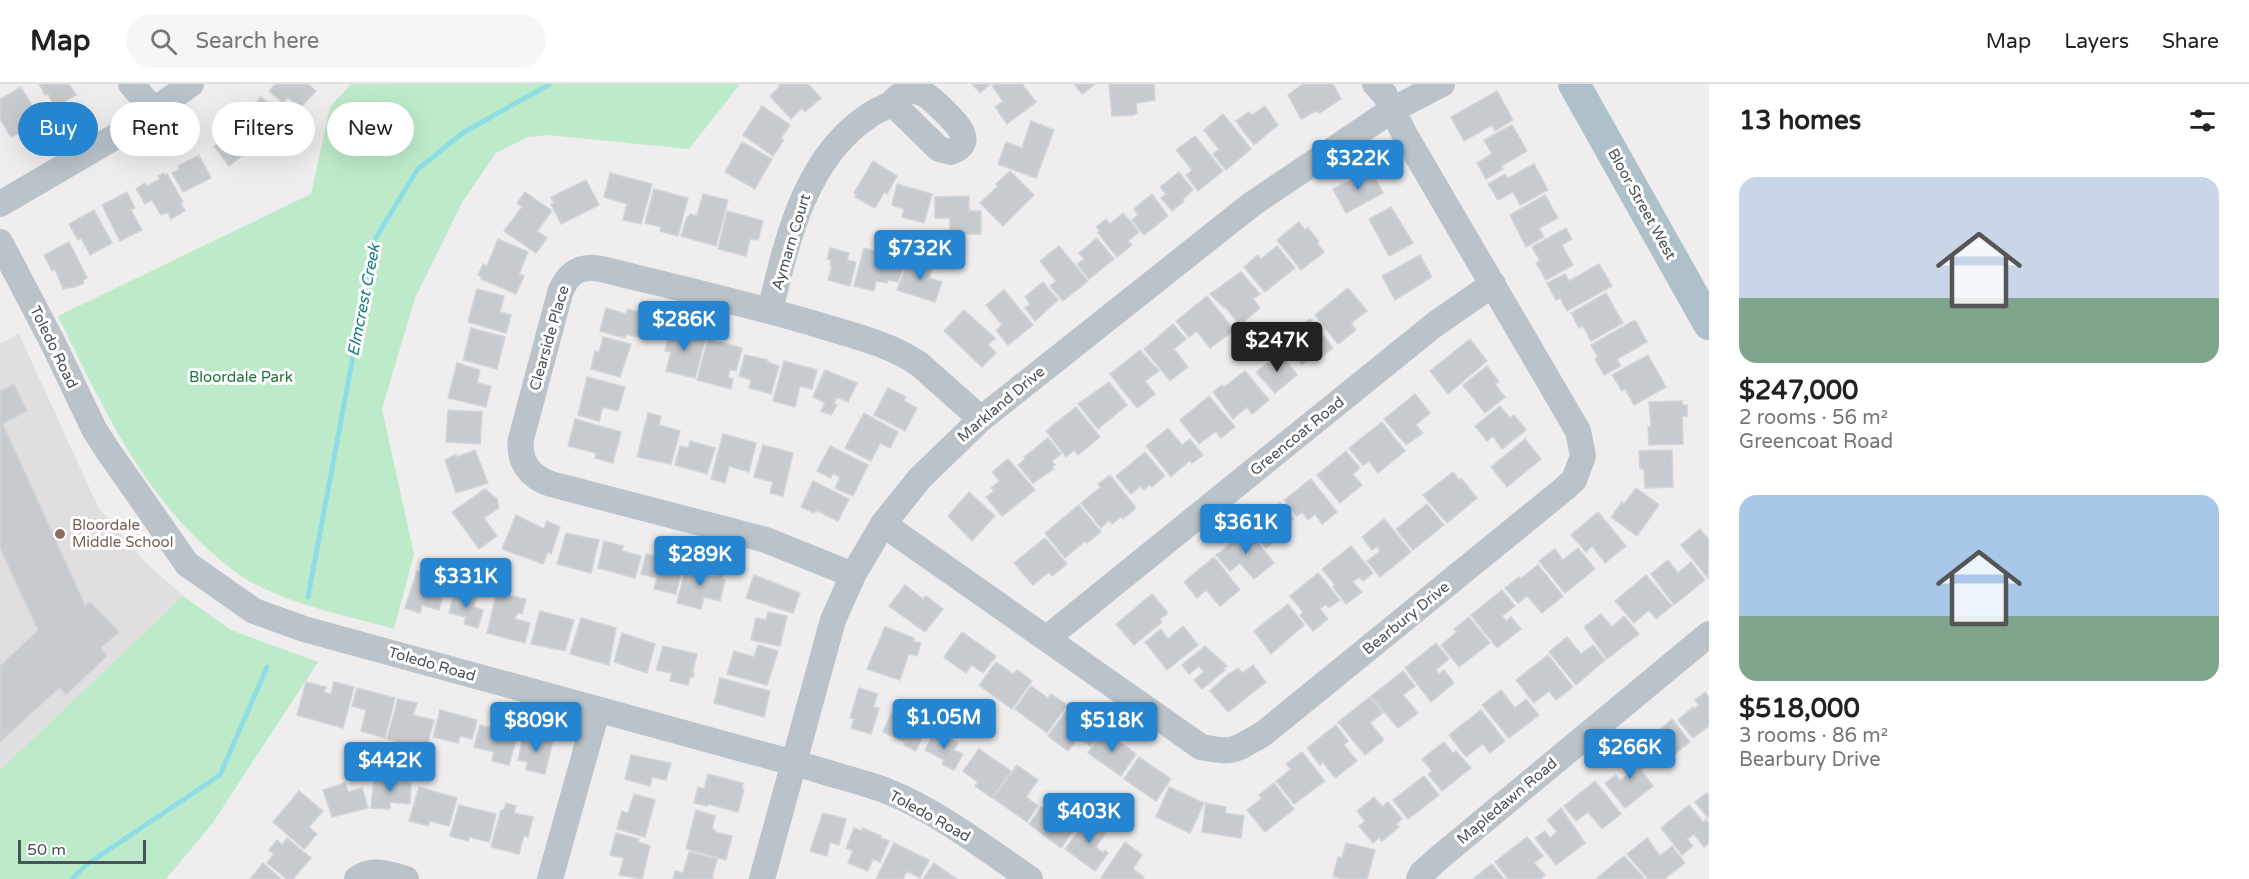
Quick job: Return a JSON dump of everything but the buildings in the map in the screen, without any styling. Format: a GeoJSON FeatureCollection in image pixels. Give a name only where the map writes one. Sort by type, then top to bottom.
{"type":"FeatureCollection","features":[{"type":"Feature","properties":{"kind":"main road","name":"Bloor Street West"},"geometry":{"type":"LineString","coordinates":[[1574,84],[1709,324]]}},
{"type":"Feature","properties":{"kind":"street"},"geometry":{"type":"LineString","coordinates":[[131,84],[147,102]]}},
{"type":"Feature","properties":{"kind":"street"},"geometry":{"type":"LineString","coordinates":[[167,102],[191,84]]}},
{"type":"Feature","properties":{"kind":"street","name":"Bearbury Drive"},"geometry":{"type":"LineString","coordinates":[[882,524],[1200,747],[1232,751],[1244,747],[1263,734],[1574,480],[1584,456],[1578,431],[1405,135],[1385,95],[1375,84]]}},
{"type":"Feature","properties":{"kind":"street","name":"Markland Drive"},"geometry":{"type":"LineString","coordinates":[[762,879],[833,620],[853,575],[882,524],[920,478],[981,419],[1252,204],[1392,110],[1442,84]]}},
{"type":"Feature","properties":{"kind":"street","name":"Aymarn Court"},"geometry":{"type":"LineString","coordinates":[[770,310],[796,219],[814,176],[849,133],[869,115],[892,103]]}},
{"type":"Feature","properties":{"kind":"street"},"geometry":{"type":"LineString","coordinates":[[0,204],[110,139]]}},
{"type":"Feature","properties":{"kind":"street","name":"Toledo Road"},"geometry":{"type":"LineString","coordinates":[[0,242],[53,343],[94,429],[187,564],[254,610],[284,623],[597,711],[794,763],[888,792],[926,811],[970,838],[1029,879]]}},
{"type":"Feature","properties":{"kind":"street","name":"Clearside Place"},"geometry":{"type":"LineString","coordinates":[[853,575],[766,540],[541,480],[528,470],[521,456],[521,439],[564,282],[575,271],[588,267],[601,269],[770,310],[877,343],[910,358],[936,377],[981,419]]}},
{"type":"Feature","properties":{"kind":"street","name":"Greencoat Road"},"geometry":{"type":"LineString","coordinates":[[1047,638],[1434,325],[1493,284]]}},
{"type":"Feature","properties":{"kind":"street","name":"Mapledawn Road"},"geometry":{"type":"LineString","coordinates":[[1419,879],[1422,873],[1440,857],[1706,641]]}},
{"type":"Feature","properties":{"kind":"street"},"geometry":{"type":"LineString","coordinates":[[550,879],[597,711]]}},
{"type":"Feature","properties":{"kind":"street"},"geometry":{"type":"LineString","coordinates":[[357,879],[367,872],[375,872],[406,879]]}},
{"type":"Feature","properties":{"kind":"shaded area","name":"Bloordale Middle School"},"geometry":{"type":"Polygon","coordinates":[[[19,334],[98,507],[144,561],[183,596],[0,770],[0,344],[19,334]]]}},
{"type":"Feature","properties":{"kind":"green space","name":"Bloordale Park"},"geometry":{"type":"Polygon","coordinates":[[[351,84],[740,84],[689,149],[548,135],[528,137],[496,153],[463,201],[415,298],[382,409],[414,554],[394,629],[308,605],[275,593],[252,583],[211,552],[162,500],[123,442],[58,316],[311,194],[327,121],[327,156],[414,156],[414,102],[335,102],[351,84]]]}},
{"type":"Feature","properties":{"kind":"green space"},"geometry":{"type":"Polygon","coordinates":[[[183,596],[231,630],[318,662],[212,824],[166,879],[0,879],[0,770],[183,596]]]}},
{"type":"Feature","properties":{"kind":"waterway","name":"Elmcrest Creek"},"geometry":{"type":"LineString","coordinates":[[308,597],[375,239],[417,170],[464,132],[550,84]]}},
{"type":"Feature","properties":{"kind":"waterway","name":"Elmcrest Creek"},"geometry":{"type":"LineString","coordinates":[[72,879],[86,865],[220,775],[267,667]]}},
{"type":"Feature","properties":{"kind":"place","name":"Bloordale Middle School"},"geometry":{"type":"Point","coordinates":[60,534]}}]}
